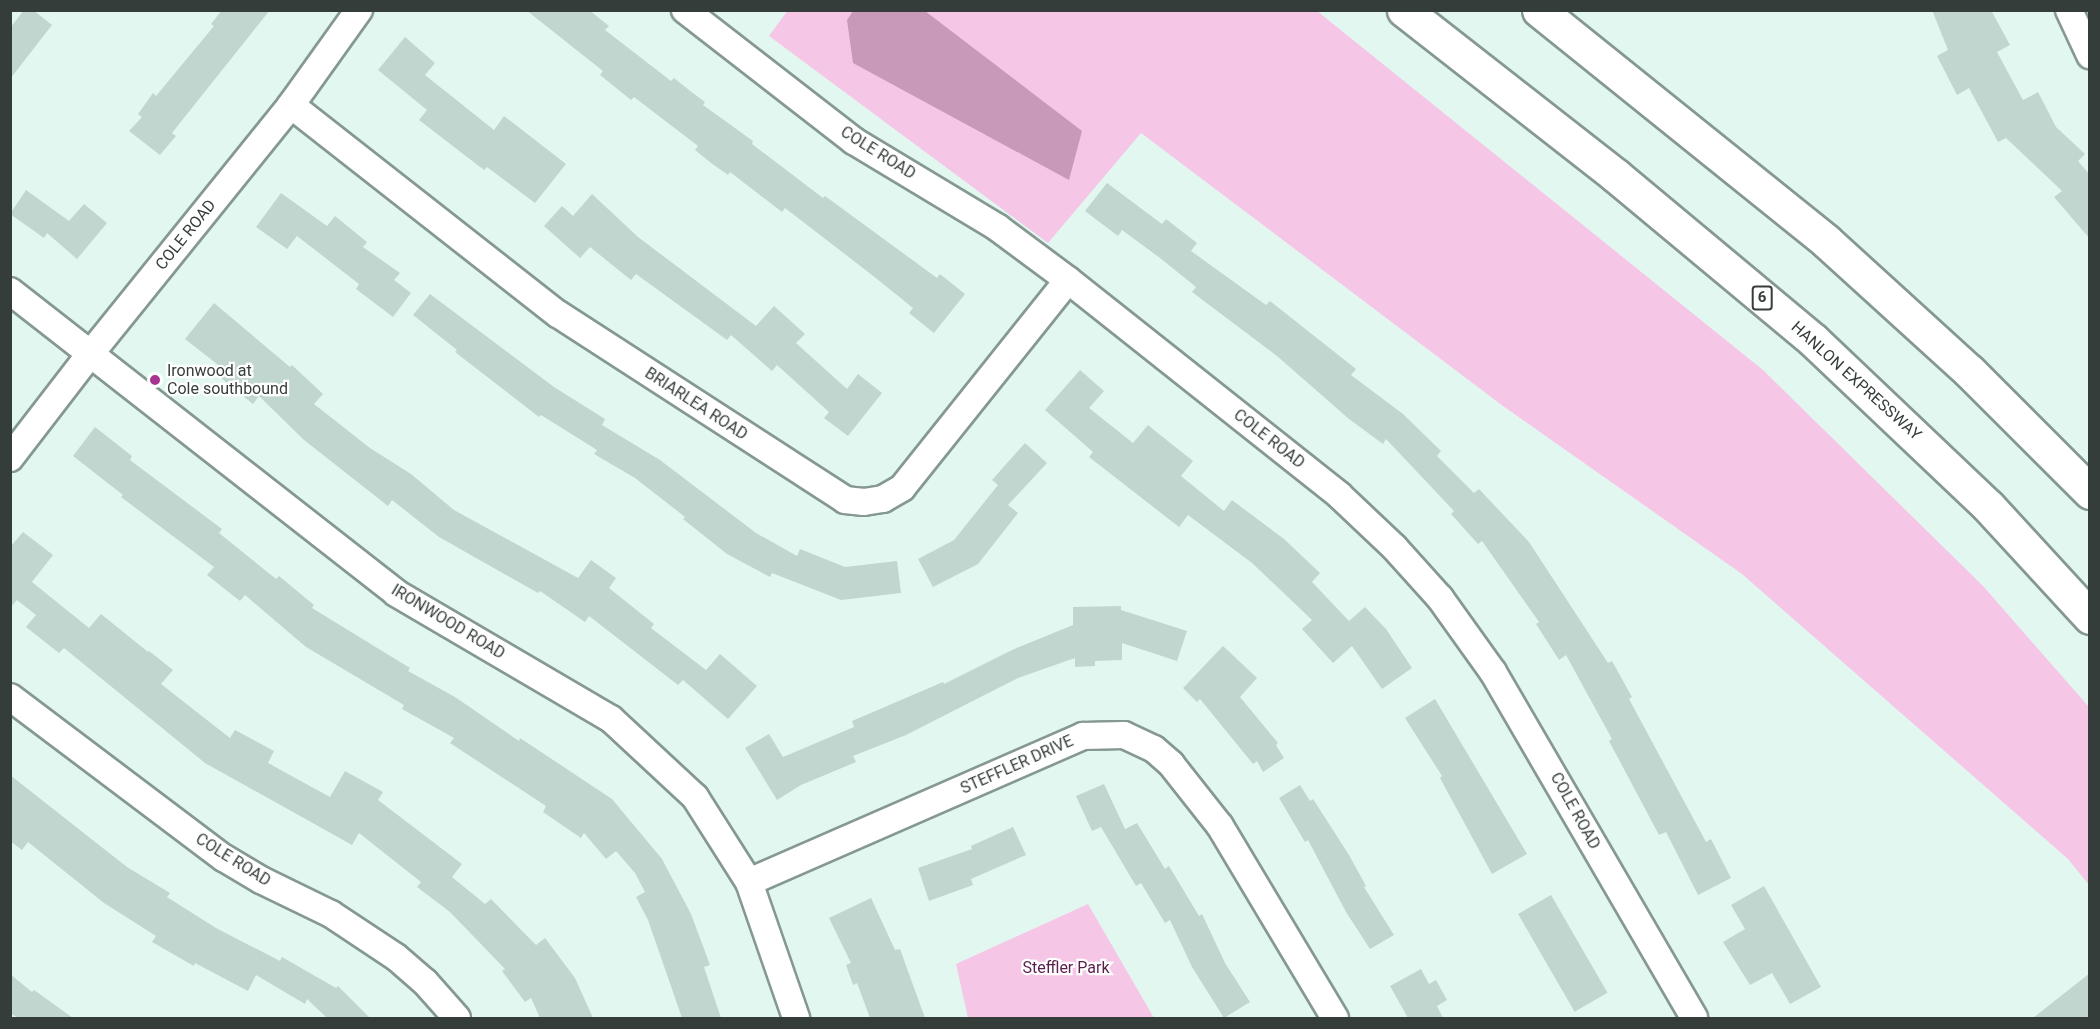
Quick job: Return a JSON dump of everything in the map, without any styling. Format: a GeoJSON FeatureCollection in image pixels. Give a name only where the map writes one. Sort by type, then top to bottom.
{"type":"FeatureCollection","features":[{"type":"Feature","properties":{"kind":"highway","name":"HANLON EXPRESSWAY"},"geometry":{"type":"LineString","coordinates":[[1404,10],[1615,175],[1813,340],[1988,506],[2090,617]]}},
{"type":"Feature","properties":{"kind":"highway"},"geometry":{"type":"LineString","coordinates":[[1539,10],[1826,241],[1969,371],[2090,492]]}},
{"type":"Feature","properties":{"kind":"street","name":"COLE ROAD"},"geometry":{"type":"LineString","coordinates":[[10,458],[91,353],[291,105],[359,10]]}},
{"type":"Feature","properties":{"kind":"street","name":"COLE ROAD"},"geometry":{"type":"LineString","coordinates":[[685,10],[854,141],[998,228],[1068,280],[1339,495],[1394,547],[1440,598],[1493,672],[1694,1018]]}},
{"type":"Feature","properties":{"kind":"street"},"geometry":{"type":"LineString","coordinates":[[2069,10],[2090,55]]}},
{"type":"Feature","properties":{"kind":"street","name":"BRIARLEA ROAD"},"geometry":{"type":"LineString","coordinates":[[291,105],[558,314],[844,500],[864,502],[883,499],[902,488],[1068,280]]}},
{"type":"Feature","properties":{"kind":"street","name":"IRONWOOD ROAD"},"geometry":{"type":"LineString","coordinates":[[10,291],[396,593],[611,719],[695,797],[750,882],[796,1018]]}},
{"type":"Feature","properties":{"kind":"street","name":"COLE ROAD"},"geometry":{"type":"LineString","coordinates":[[10,697],[224,858],[261,880],[331,914],[381,946],[425,982],[457,1018]]}},
{"type":"Feature","properties":{"kind":"street","name":"STEFFLER DRIVE"},"geometry":{"type":"LineString","coordinates":[[750,882],[1083,736],[1124,735],[1154,749],[1171,764],[1220,826],[1335,1018]]}},
{"type":"Feature","properties":{"kind":"green space"},"geometry":{"type":"Polygon","coordinates":[[[788,10],[1317,11],[1763,370],[1983,586],[2089,707],[2089,885],[2068,859],[1742,574],[1503,406],[1141,133],[1048,243],[769,36],[788,10]]]}},
{"type":"Feature","properties":{"kind":"green space","name":"Steffler Park"},"geometry":{"type":"Polygon","coordinates":[[[1088,904],[1154,1018],[968,1018],[956,964],[1088,904]]]}},
{"type":"Feature","properties":{"kind":"shaded area"},"geometry":{"type":"Polygon","coordinates":[[[853,11],[925,11],[1082,131],[1069,180],[853,63],[847,20],[853,11]]]}},
{"type":"Feature","properties":{"kind":"building"},"geometry":{"type":"Polygon","coordinates":[[[24,10],[33,10],[52,25],[10,79],[10,28],[24,10]]]}},
{"type":"Feature","properties":{"kind":"building"},"geometry":{"type":"Polygon","coordinates":[[[222,10],[270,10],[172,133],[176,136],[160,155],[129,131],[142,117],[138,114],[153,93],[156,96],[214,26],[211,24],[222,10]]]}},
{"type":"Feature","properties":{"kind":"building"},"geometry":{"type":"Polygon","coordinates":[[[526,10],[589,10],[609,26],[605,30],[671,81],[674,78],[705,102],[703,105],[753,141],[752,144],[823,198],[825,196],[937,278],[940,274],[965,294],[934,333],[909,313],[913,308],[872,275],[785,208],[782,212],[730,172],[728,175],[711,163],[695,150],[698,146],[634,97],[631,100],[600,75],[603,71],[526,10]]]}},
{"type":"Feature","properties":{"kind":"building"},"geometry":{"type":"Polygon","coordinates":[[[1932,10],[1991,10],[2010,45],[1997,52],[2023,100],[2038,92],[2056,127],[2085,154],[2078,161],[2090,175],[2090,239],[2054,197],[2062,191],[2006,138],[1998,142],[1969,88],[1957,95],[1937,56],[1948,50],[1932,10]]]}},
{"type":"Feature","properties":{"kind":"building"},"geometry":{"type":"Polygon","coordinates":[[[405,37],[435,63],[425,75],[494,130],[504,116],[566,164],[535,203],[487,167],[484,170],[419,120],[427,110],[378,70],[405,37]]]}},
{"type":"Feature","properties":{"kind":"building"},"geometry":{"type":"Polygon","coordinates":[[[1107,183],[1162,224],[1166,219],[1197,243],[1191,251],[1266,305],[1270,301],[1356,369],[1351,375],[1403,414],[1441,451],[1437,456],[1474,493],[1479,489],[1529,542],[1608,663],[1612,661],[1632,697],[1629,699],[1706,842],[1711,839],[1731,878],[1698,895],[1666,832],[1659,835],[1609,741],[1612,739],[1566,655],[1559,660],[1536,624],[1539,622],[1482,541],[1478,544],[1451,514],[1454,511],[1386,439],[1383,444],[1349,419],[1277,356],[1192,292],[1196,287],[1160,258],[1122,230],[1118,236],[1085,211],[1107,183]]]}},
{"type":"Feature","properties":{"kind":"building"},"geometry":{"type":"Polygon","coordinates":[[[26,190],[69,221],[84,204],[107,223],[77,259],[47,233],[44,238],[10,214],[26,190]]]}},
{"type":"Feature","properties":{"kind":"building"},"geometry":{"type":"Polygon","coordinates":[[[281,193],[327,226],[335,216],[367,242],[363,247],[400,273],[394,280],[411,293],[393,317],[356,289],[359,284],[297,236],[287,249],[256,227],[281,193]]]}},
{"type":"Feature","properties":{"kind":"building"},"geometry":{"type":"Polygon","coordinates":[[[592,194],[638,237],[756,326],[774,306],[805,334],[796,343],[847,389],[858,374],[882,393],[848,436],[824,418],[829,412],[777,365],[772,371],[731,335],[727,340],[636,274],[631,280],[590,247],[580,258],[544,226],[562,206],[573,216],[592,194]]]}},
{"type":"Feature","properties":{"kind":"building"},"geometry":{"type":"Polygon","coordinates":[[[430,294],[554,387],[605,419],[602,425],[660,460],[756,533],[797,556],[800,549],[845,567],[897,561],[901,593],[841,600],[772,573],[770,577],[727,554],[635,478],[594,454],[597,450],[541,415],[539,417],[455,352],[457,350],[413,315],[430,294]]]}},
{"type":"Feature","properties":{"kind":"building"},"geometry":{"type":"Polygon","coordinates":[[[214,303],[290,367],[292,365],[323,394],[314,404],[370,448],[411,474],[454,510],[578,578],[591,560],[616,578],[609,588],[654,624],[651,628],[706,670],[720,654],[757,686],[728,719],[683,680],[678,685],[589,616],[585,622],[540,591],[538,593],[439,537],[392,500],[388,506],[304,440],[259,396],[253,404],[216,374],[222,368],[185,339],[214,303]]]}},
{"type":"Feature","properties":{"kind":"building"},"geometry":{"type":"Polygon","coordinates":[[[1080,370],[1104,391],[1089,408],[1133,443],[1148,425],[1193,461],[1181,476],[1224,511],[1232,500],[1284,539],[1320,573],[1312,582],[1349,621],[1365,607],[1386,629],[1412,668],[1382,689],[1352,646],[1333,663],[1302,629],[1312,620],[1252,563],[1188,515],[1179,527],[1089,457],[1093,452],[1045,410],[1080,370]]]}},
{"type":"Feature","properties":{"kind":"building"},"geometry":{"type":"Polygon","coordinates":[[[95,427],[132,456],[130,460],[222,529],[219,533],[276,579],[279,576],[314,605],[312,608],[410,668],[408,671],[455,697],[519,741],[520,738],[612,799],[662,859],[691,914],[710,965],[704,967],[721,1018],[682,1018],[648,920],[636,897],[645,892],[635,873],[616,851],[606,859],[584,833],[581,838],[543,812],[546,806],[450,743],[454,738],[402,709],[404,705],[306,647],[245,595],[240,601],[207,575],[214,567],[121,497],[123,495],[73,456],[95,427]]]}},
{"type":"Feature","properties":{"kind":"building"},"geometry":{"type":"Polygon","coordinates":[[[1025,443],[1047,463],[1008,505],[1018,513],[978,564],[933,587],[918,559],[954,540],[998,485],[992,480],[1025,443]]]}},
{"type":"Feature","properties":{"kind":"building"},"geometry":{"type":"Polygon","coordinates":[[[23,532],[53,555],[32,582],[89,628],[101,614],[149,651],[173,670],[161,684],[230,738],[235,730],[274,751],[268,763],[330,797],[345,771],[383,792],[378,800],[462,864],[452,877],[485,904],[491,899],[536,945],[545,938],[575,978],[593,1018],[540,1018],[531,998],[525,1002],[502,971],[505,969],[450,912],[417,887],[421,882],[359,833],[352,845],[205,763],[64,648],[59,653],[26,627],[36,615],[17,600],[10,608],[10,547],[23,532]]]}},
{"type":"Feature","properties":{"kind":"building"},"geometry":{"type":"Polygon","coordinates":[[[1121,606],[1121,610],[1187,631],[1177,661],[1122,643],[1122,660],[1095,661],[1095,666],[1075,667],[1075,658],[1018,678],[906,735],[853,756],[856,762],[801,785],[777,800],[745,748],[769,734],[783,757],[854,727],[852,721],[943,682],[944,684],[1012,650],[1073,625],[1073,607],[1121,606]]]}},
{"type":"Feature","properties":{"kind":"building"},"geometry":{"type":"Polygon","coordinates":[[[1223,646],[1257,678],[1240,697],[1278,743],[1276,745],[1284,758],[1263,772],[1257,761],[1253,764],[1200,699],[1197,702],[1183,688],[1223,646]]]}},
{"type":"Feature","properties":{"kind":"building"},"geometry":{"type":"Polygon","coordinates":[[[1435,699],[1527,854],[1492,874],[1440,778],[1442,776],[1405,718],[1435,699]]]}},
{"type":"Feature","properties":{"kind":"building"},"geometry":{"type":"Polygon","coordinates":[[[10,775],[127,867],[170,893],[167,897],[216,928],[280,961],[282,957],[336,988],[338,986],[370,1018],[327,1018],[307,999],[305,1004],[256,975],[248,991],[195,963],[194,966],[152,942],[156,936],[104,903],[28,842],[22,850],[10,841],[10,775]]]}},
{"type":"Feature","properties":{"kind":"building"},"geometry":{"type":"Polygon","coordinates":[[[1104,784],[1125,829],[1137,823],[1165,869],[1169,866],[1199,916],[1202,914],[1225,963],[1250,1002],[1224,1018],[1192,967],[1170,920],[1165,923],[1141,883],[1136,886],[1101,827],[1092,831],[1076,796],[1104,784]]]}},
{"type":"Feature","properties":{"kind":"building"},"geometry":{"type":"Polygon","coordinates":[[[1300,785],[1310,801],[1313,799],[1349,855],[1366,886],[1364,887],[1394,935],[1370,949],[1346,912],[1308,840],[1305,842],[1279,798],[1300,785]]]}},
{"type":"Feature","properties":{"kind":"building"},"geometry":{"type":"Polygon","coordinates":[[[1013,827],[1026,855],[971,879],[973,885],[929,901],[918,868],[972,849],[971,846],[1013,827]]]}},
{"type":"Feature","properties":{"kind":"building"},"geometry":{"type":"Polygon","coordinates":[[[1764,886],[1821,987],[1790,1004],[1772,973],[1750,985],[1723,942],[1745,929],[1731,905],[1764,886]]]}},
{"type":"Feature","properties":{"kind":"building"},"geometry":{"type":"Polygon","coordinates":[[[1551,895],[1608,993],[1575,1012],[1518,914],[1551,895]]]}},
{"type":"Feature","properties":{"kind":"building"},"geometry":{"type":"Polygon","coordinates":[[[871,898],[895,950],[900,949],[925,1018],[870,1018],[857,983],[853,985],[846,965],[851,963],[829,918],[871,898]]]}},
{"type":"Feature","properties":{"kind":"building"},"geometry":{"type":"Polygon","coordinates":[[[1421,969],[1429,984],[1436,980],[1447,1000],[1437,1006],[1443,1018],[1408,1018],[1390,986],[1421,969]]]}},
{"type":"Feature","properties":{"kind":"building"},"geometry":{"type":"Polygon","coordinates":[[[2090,973],[2090,1018],[2033,1018],[2090,973]]]}},
{"type":"Feature","properties":{"kind":"building"},"geometry":{"type":"Polygon","coordinates":[[[10,974],[32,992],[34,990],[73,1018],[18,1018],[10,1013],[10,974]]]}},
{"type":"Feature","properties":{"kind":"place","name":"Ironwood at Cole southbound"},"geometry":{"type":"Point","coordinates":[155,380]}}]}
